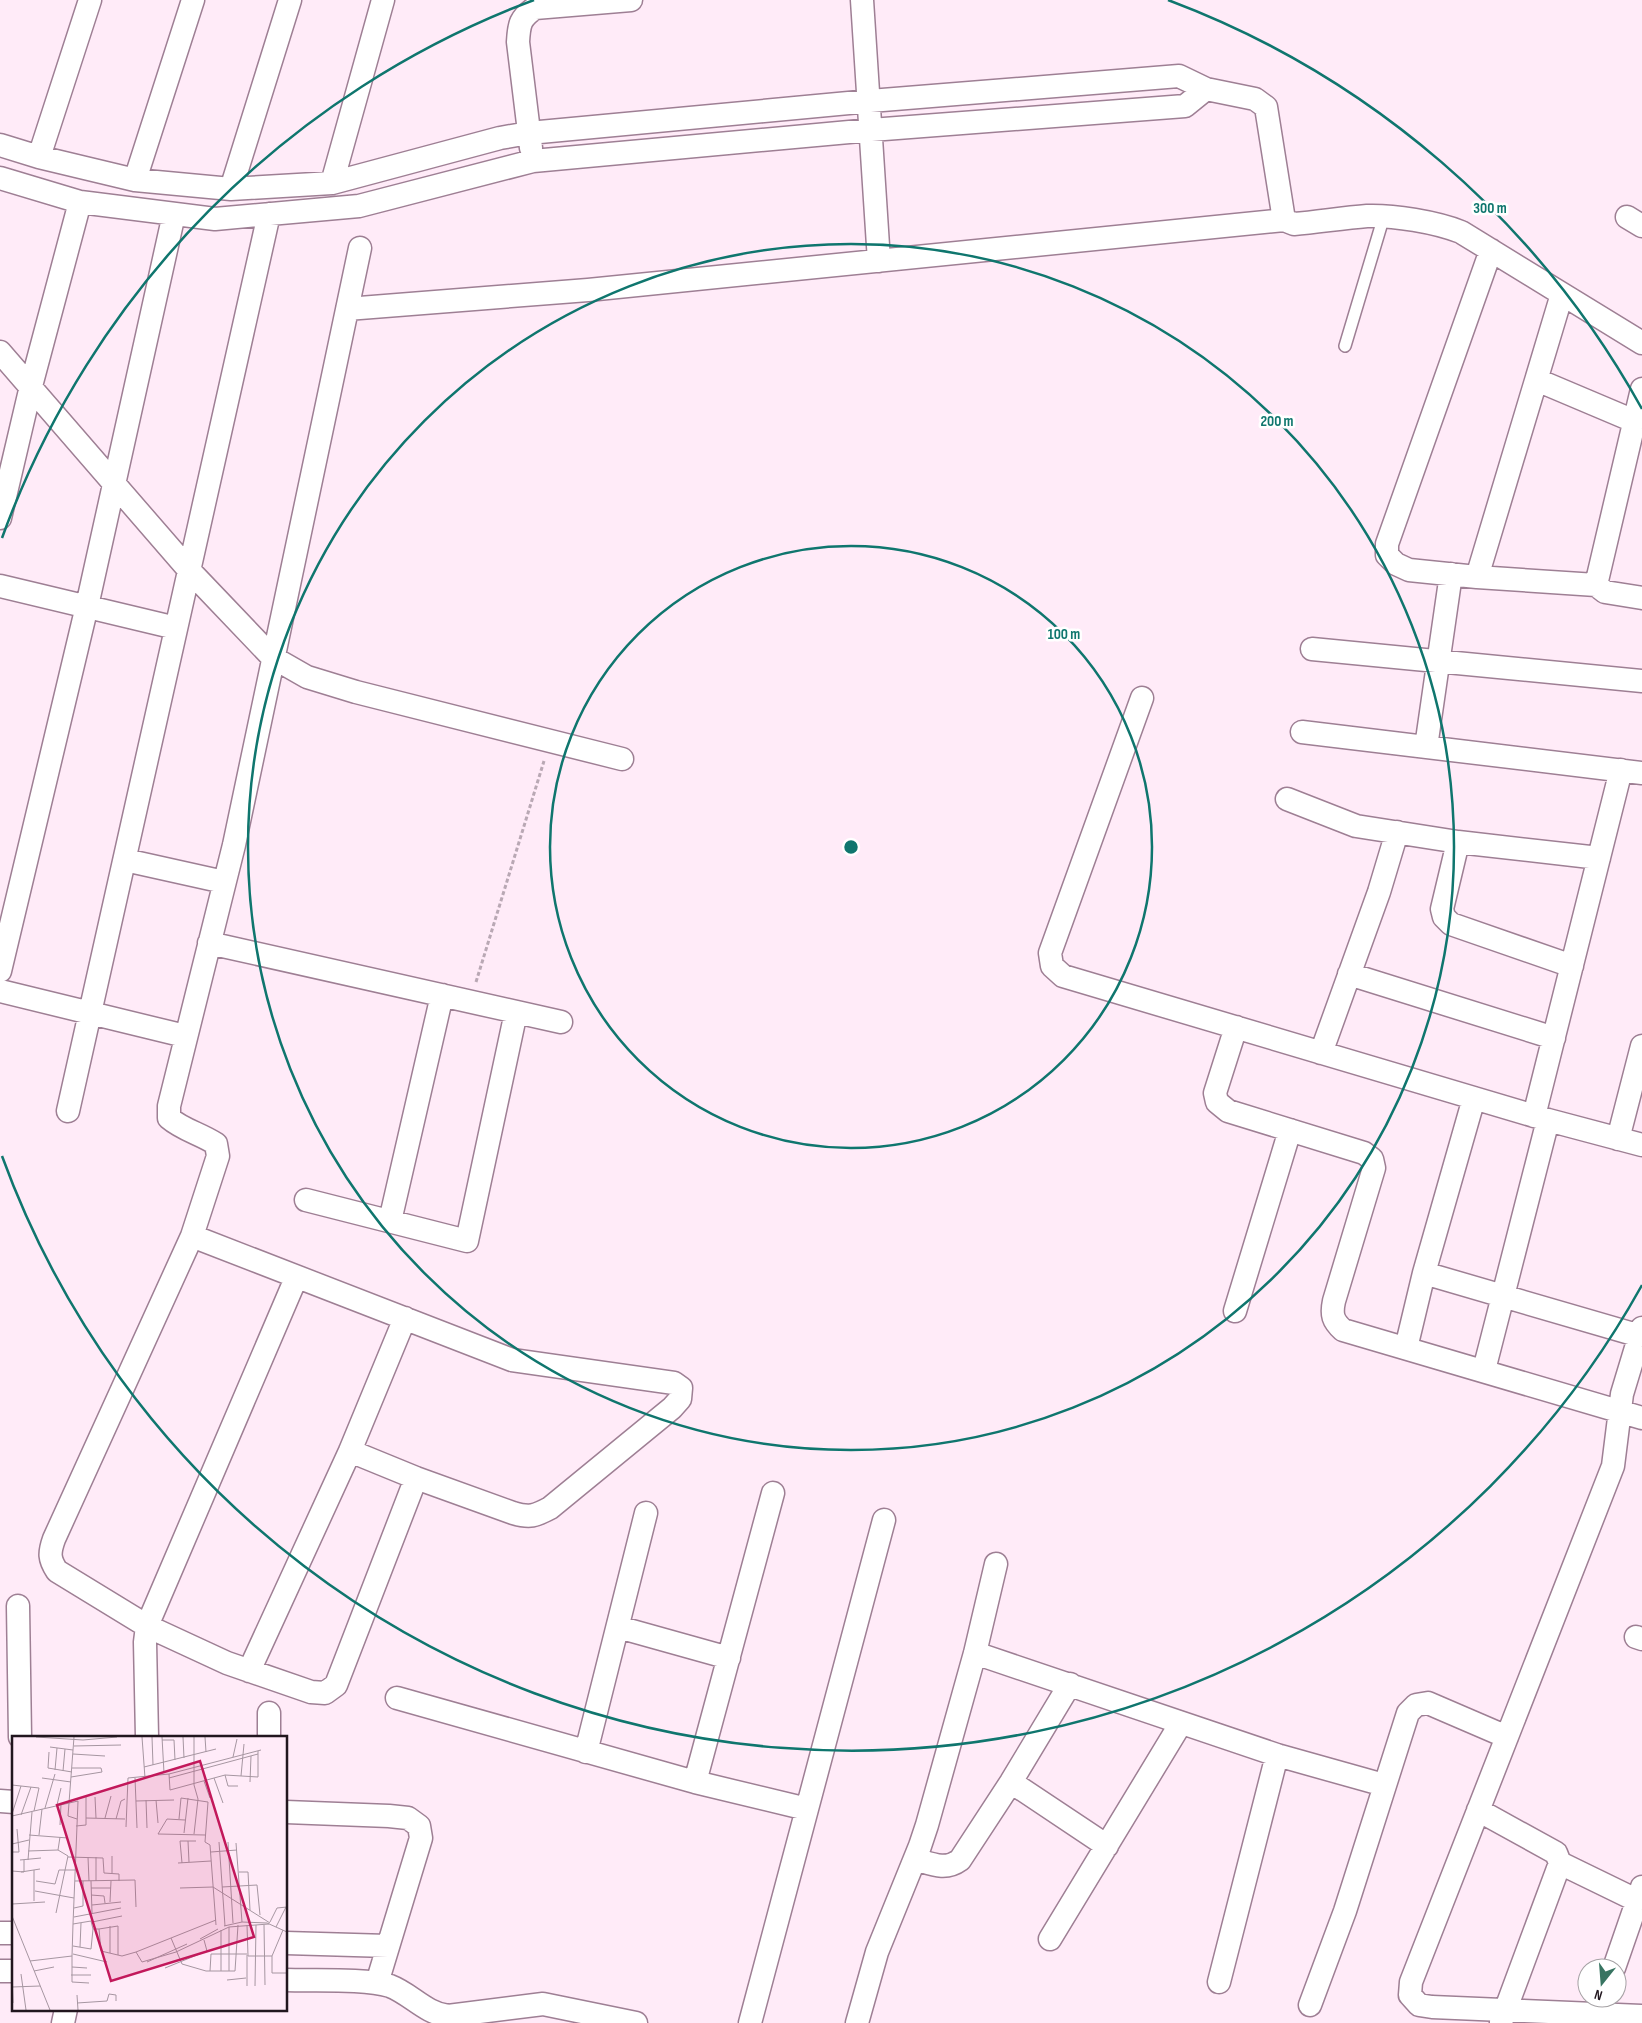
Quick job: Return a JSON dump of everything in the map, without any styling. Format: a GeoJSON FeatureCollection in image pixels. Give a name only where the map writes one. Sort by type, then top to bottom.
{"type":"FeatureCollection","features":[{"type":"Feature","properties":{"kind":"street"},"geometry":{"type":"LineString","coordinates":[[39,157],[90,0]]}},
{"type":"Feature","properties":{"kind":"street"},"geometry":{"type":"LineString","coordinates":[[135,180],[193,0]]}},
{"type":"Feature","properties":{"kind":"street"},"geometry":{"type":"LineString","coordinates":[[231,189],[290,0]]}},
{"type":"Feature","properties":{"kind":"street"},"geometry":{"type":"LineString","coordinates":[[332,183],[383,0]]}},
{"type":"Feature","properties":{"kind":"street"},"geometry":{"type":"LineString","coordinates":[[533,161],[518,42],[520,8],[631,0]]}},
{"type":"Feature","properties":{"kind":"street"},"geometry":{"type":"LineString","coordinates":[[862,0],[879,261]]}},
{"type":"Feature","properties":{"kind":"street"},"geometry":{"type":"LineString","coordinates":[[0,145],[39,157],[135,180],[231,189],[332,183],[500,138],[529,133],[1179,76],[1206,89],[1255,99],[1266,107],[1284,220]]}},
{"type":"Feature","properties":{"kind":"street"},"geometry":{"type":"LineString","coordinates":[[0,178],[80,202],[215,219],[359,206],[533,161],[871,130],[1184,106],[1206,89]]}},
{"type":"Feature","properties":{"kind":"street"},"geometry":{"type":"LineString","coordinates":[[0,518],[31,386],[80,202]]}},
{"type":"Feature","properties":{"kind":"street"},"geometry":{"type":"LineString","coordinates":[[0,971],[87,606],[174,214]]}},
{"type":"Feature","properties":{"kind":"street"},"geometry":{"type":"LineString","coordinates":[[68,1111],[269,214]]}},
{"type":"Feature","properties":{"kind":"street"},"geometry":{"type":"LineString","coordinates":[[346,309],[588,290],[1284,220],[1294,224],[1367,216],[1384,216],[1446,226],[1461,232],[1642,343]]}},
{"type":"Feature","properties":{"kind":"street"},"geometry":{"type":"LineString","coordinates":[[360,248],[272,657],[234,845],[169,1106],[169,1118],[180,1127],[206,1137],[216,1144],[218,1156],[192,1236],[58,1530],[50,1551],[50,1561],[57,1571],[147,1626],[227,1663],[311,1692],[325,1693],[336,1685],[416,1478]]}},
{"type":"Feature","properties":{"kind":"street"},"geometry":{"type":"LineString","coordinates":[[1491,250],[1387,544],[1387,555],[1396,564],[1409,570],[1477,577],[1596,585],[1605,592],[1642,598]]}},
{"type":"Feature","properties":{"kind":"street"},"geometry":{"type":"LineString","coordinates":[[1477,577],[1562,294]]}},
{"type":"Feature","properties":{"kind":"street"},"geometry":{"type":"LineString","coordinates":[[0,352],[189,570],[272,657],[307,677],[356,692],[622,759]]}},
{"type":"Feature","properties":{"kind":"street"},"geometry":{"type":"LineString","coordinates":[[1537,380],[1634,421]]}},
{"type":"Feature","properties":{"kind":"street"},"geometry":{"type":"LineString","coordinates":[[1596,585],[1642,390]]}},
{"type":"Feature","properties":{"kind":"street"},"geometry":{"type":"LineString","coordinates":[[1426,747],[1451,574]]}},
{"type":"Feature","properties":{"kind":"street"},"geometry":{"type":"LineString","coordinates":[[0,586],[176,628]]}},
{"type":"Feature","properties":{"kind":"street"},"geometry":{"type":"LineString","coordinates":[[1312,649],[1642,681]]}},
{"type":"Feature","properties":{"kind":"street"},"geometry":{"type":"LineString","coordinates":[[1142,698],[1050,954],[1052,966],[1063,976],[1541,1118],[1642,1146]]}},
{"type":"Feature","properties":{"kind":"street"},"geometry":{"type":"LineString","coordinates":[[1302,732],[1636,771],[1599,858],[1554,1038],[1541,1118],[1484,1370]]}},
{"type":"Feature","properties":{"kind":"street"},"geometry":{"type":"LineString","coordinates":[[1287,799],[1356,826],[1458,842],[1599,858]]}},
{"type":"Feature","properties":{"kind":"street"},"geometry":{"type":"LineString","coordinates":[[1321,1053],[1379,892],[1397,832]]}},
{"type":"Feature","properties":{"kind":"street"},"geometry":{"type":"LineString","coordinates":[[1458,842],[1442,909],[1444,918],[1451,924],[1572,966]]}},
{"type":"Feature","properties":{"kind":"street"},"geometry":{"type":"LineString","coordinates":[[124,860],[224,882]]}},
{"type":"Feature","properties":{"kind":"street"},"geometry":{"type":"LineString","coordinates":[[209,943],[561,1022]]}},
{"type":"Feature","properties":{"kind":"street"},"geometry":{"type":"LineString","coordinates":[[1349,974],[1554,1038]]}},
{"type":"Feature","properties":{"kind":"street"},"geometry":{"type":"LineString","coordinates":[[0,992],[185,1036]]}},
{"type":"Feature","properties":{"kind":"street"},"geometry":{"type":"LineString","coordinates":[[390,1221],[442,995]]}},
{"type":"Feature","properties":{"kind":"street"},"geometry":{"type":"LineString","coordinates":[[306,1200],[467,1241],[516,1012]]}},
{"type":"Feature","properties":{"kind":"street"},"geometry":{"type":"LineString","coordinates":[[1236,1027],[1215,1093],[1217,1102],[1228,1111],[1364,1153],[1372,1159],[1374,1168],[1334,1301],[1332,1313],[1334,1322],[1343,1330],[1642,1418]]}},
{"type":"Feature","properties":{"kind":"street"},"geometry":{"type":"LineString","coordinates":[[1618,1139],[1642,1046]]}},
{"type":"Feature","properties":{"kind":"street"},"geometry":{"type":"LineString","coordinates":[[1406,1348],[1424,1273],[1474,1098]]}},
{"type":"Feature","properties":{"kind":"street"},"geometry":{"type":"LineString","coordinates":[[1235,1311],[1290,1130]]}},
{"type":"Feature","properties":{"kind":"street"},"geometry":{"type":"LineString","coordinates":[[192,1236],[296,1278],[512,1360],[674,1383],[681,1388],[680,1399],[672,1408],[550,1508],[537,1515],[526,1516],[416,1478],[350,1451]]}},
{"type":"Feature","properties":{"kind":"street"},"geometry":{"type":"LineString","coordinates":[[1424,1273],[1502,1296],[1641,1332],[1622,1394],[1613,1466],[1411,1982],[1410,1995],[1419,2005],[1432,2007],[1503,2016],[1582,2008]]}},
{"type":"Feature","properties":{"kind":"street"},"geometry":{"type":"LineString","coordinates":[[147,1736],[145,1642],[147,1626],[296,1278]]}},
{"type":"Feature","properties":{"kind":"street"},"geometry":{"type":"LineString","coordinates":[[249,1671],[350,1451],[405,1318]]}},
{"type":"Feature","properties":{"kind":"street"},"geometry":{"type":"LineString","coordinates":[[695,1782],[773,1493]]}},
{"type":"Feature","properties":{"kind":"street"},"geometry":{"type":"LineString","coordinates":[[586,1752],[646,1513]]}},
{"type":"Feature","properties":{"kind":"street"},"geometry":{"type":"LineString","coordinates":[[750,2023],[884,1520]]}},
{"type":"Feature","properties":{"kind":"street"},"geometry":{"type":"LineString","coordinates":[[857,2023],[877,1952],[927,1825],[975,1653],[996,1564]]}},
{"type":"Feature","properties":{"kind":"street"},"geometry":{"type":"LineString","coordinates":[[18,1606],[20,1736]]}},
{"type":"Feature","properties":{"kind":"street"},"geometry":{"type":"LineString","coordinates":[[618,1627],[729,1658]]}},
{"type":"Feature","properties":{"kind":"street"},"geometry":{"type":"LineString","coordinates":[[975,1653],[1277,1755],[1384,1785]]}},
{"type":"Feature","properties":{"kind":"street"},"geometry":{"type":"LineString","coordinates":[[915,1859],[943,1867],[952,1866],[960,1860],[1011,1782],[1070,1684]]}},
{"type":"Feature","properties":{"kind":"street"},"geometry":{"type":"LineString","coordinates":[[397,1698],[695,1782],[807,1809]]}},
{"type":"Feature","properties":{"kind":"street"},"geometry":{"type":"LineString","coordinates":[[1310,2005],[1345,1910],[1408,1714],[1416,1705],[1428,1703],[1507,1738]]}},
{"type":"Feature","properties":{"kind":"street"},"geometry":{"type":"LineString","coordinates":[[269,1713],[269,1736]]}},
{"type":"Feature","properties":{"kind":"street"},"geometry":{"type":"LineString","coordinates":[[1050,1939],[1181,1723]]}},
{"type":"Feature","properties":{"kind":"street"},"geometry":{"type":"LineString","coordinates":[[1218,1982],[1277,1755]]}},
{"type":"Feature","properties":{"kind":"street"},"geometry":{"type":"LineString","coordinates":[[1011,1782],[1107,1846]]}},
{"type":"Feature","properties":{"kind":"street"},"geometry":{"type":"LineString","coordinates":[[1478,1810],[1556,1853],[1560,1863],[1503,2016]]}},
{"type":"Feature","properties":{"kind":"street"},"geometry":{"type":"LineString","coordinates":[[288,1812],[408,1818],[419,1826],[421,1838],[377,1983]]}},
{"type":"Feature","properties":{"kind":"street"},"geometry":{"type":"LineString","coordinates":[[1560,1863],[1639,1893],[1617,1958]]}},
{"type":"Feature","properties":{"kind":"street"},"geometry":{"type":"LineString","coordinates":[[288,1943],[388,1946]]}},
{"type":"Feature","properties":{"kind":"street"},"geometry":{"type":"LineString","coordinates":[[288,1980],[377,1983],[392,1987],[425,2016],[448,2016],[543,2004],[634,2023]]}},
{"type":"Feature","properties":{"kind":"street"},"geometry":{"type":"LineString","coordinates":[[1609,2008],[1642,2017],[1639,2023]]}},
{"type":"Feature","properties":{"kind":"street"},"geometry":{"type":"LineString","coordinates":[[63,2023],[66,2010]]}},
{"type":"Feature","properties":{"kind":"lane"},"geometry":{"type":"LineString","coordinates":[[1345,346],[1384,216]]}},
{"type":"Feature","properties":{"kind":"path"},"geometry":{"type":"LineString","coordinates":[[470,1001],[550,740]]}}]}
